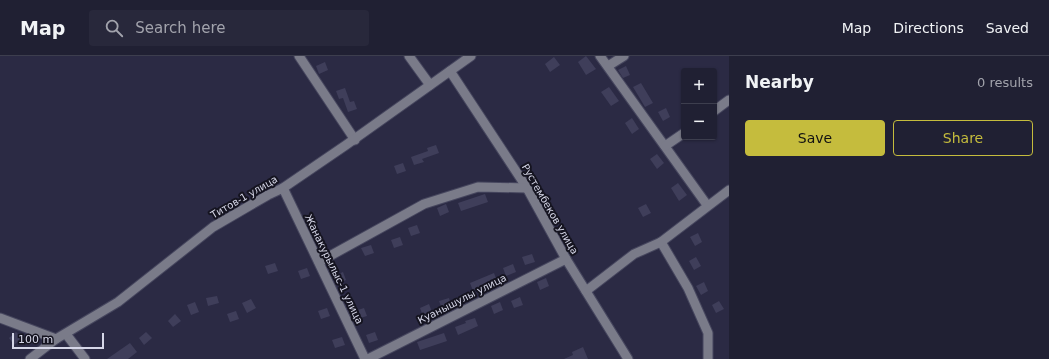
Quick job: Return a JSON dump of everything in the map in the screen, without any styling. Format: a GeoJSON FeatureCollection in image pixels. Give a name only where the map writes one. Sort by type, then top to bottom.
{"type":"FeatureCollection","features":[{"type":"Feature","properties":{"kind":"street"},"geometry":{"type":"LineString","coordinates":[[299,56],[355,140]]}},
{"type":"Feature","properties":{"kind":"street"},"geometry":{"type":"LineString","coordinates":[[409,56],[430,85]]}},
{"type":"Feature","properties":{"kind":"street","name":"Титов-1 улица"},"geometry":{"type":"LineString","coordinates":[[30,359],[56,339],[118,302],[213,227],[283,188],[355,140],[471,56]]}},
{"type":"Feature","properties":{"kind":"street"},"geometry":{"type":"LineString","coordinates":[[600,56],[707,205]]}},
{"type":"Feature","properties":{"kind":"street"},"geometry":{"type":"LineString","coordinates":[[608,66],[624,56]]}},
{"type":"Feature","properties":{"kind":"street","name":"Рустембеков улица"},"geometry":{"type":"LineString","coordinates":[[450,71],[527,188],[566,259],[624,358]]}},
{"type":"Feature","properties":{"kind":"street"},"geometry":{"type":"LineString","coordinates":[[717,109],[729,100]]}},
{"type":"Feature","properties":{"kind":"street"},"geometry":{"type":"LineString","coordinates":[[665,146],[681,135]]}},
{"type":"Feature","properties":{"kind":"street"},"geometry":{"type":"LineString","coordinates":[[318,262],[424,204],[478,187],[527,188]]}},
{"type":"Feature","properties":{"kind":"street","name":"Жанакурылыс-1 улица"},"geometry":{"type":"LineString","coordinates":[[283,188],[318,262],[367,359]]}},
{"type":"Feature","properties":{"kind":"street"},"geometry":{"type":"LineString","coordinates":[[586,291],[634,254],[661,242],[707,205],[729,190]]}},
{"type":"Feature","properties":{"kind":"street"},"geometry":{"type":"LineString","coordinates":[[661,242],[688,288],[708,333],[708,359]]}},
{"type":"Feature","properties":{"kind":"street","name":"Куанышулы улица"},"geometry":{"type":"LineString","coordinates":[[367,359],[566,259]]}},
{"type":"Feature","properties":{"kind":"street"},"geometry":{"type":"LineString","coordinates":[[0,318],[56,339]]}},
{"type":"Feature","properties":{"kind":"street"},"geometry":{"type":"LineString","coordinates":[[66,334],[85,359]]}},
{"type":"Feature","properties":{"kind":"building"},"geometry":{"type":"Polygon","coordinates":[[[586,56],[596,69],[586,75],[578,62],[586,56]]]}},
{"type":"Feature","properties":{"kind":"building"},"geometry":{"type":"Polygon","coordinates":[[[554,57],[560,65],[550,72],[545,64],[554,57]]]}},
{"type":"Feature","properties":{"kind":"building"},"geometry":{"type":"Polygon","coordinates":[[[325,62],[328,70],[319,74],[316,66],[325,62]]]}},
{"type":"Feature","properties":{"kind":"building"},"geometry":{"type":"Polygon","coordinates":[[[626,66],[630,75],[623,78],[618,70],[626,66]]]}},
{"type":"Feature","properties":{"kind":"building"},"geometry":{"type":"Polygon","coordinates":[[[641,83],[653,103],[645,107],[633,87],[641,83]]]}},
{"type":"Feature","properties":{"kind":"building"},"geometry":{"type":"Polygon","coordinates":[[[609,87],[619,101],[611,106],[601,92],[609,87]]]}},
{"type":"Feature","properties":{"kind":"building"},"geometry":{"type":"Polygon","coordinates":[[[345,88],[350,102],[354,101],[357,109],[348,112],[343,98],[339,99],[336,91],[345,88]]]}},
{"type":"Feature","properties":{"kind":"building"},"geometry":{"type":"Polygon","coordinates":[[[666,108],[670,117],[663,121],[658,112],[666,108]]]}},
{"type":"Feature","properties":{"kind":"building"},"geometry":{"type":"Polygon","coordinates":[[[632,118],[639,129],[632,134],[625,123],[632,118]]]}},
{"type":"Feature","properties":{"kind":"building"},"geometry":{"type":"Polygon","coordinates":[[[436,145],[439,153],[422,159],[424,162],[414,165],[411,157],[428,151],[427,148],[436,145]]]}},
{"type":"Feature","properties":{"kind":"building"},"geometry":{"type":"Polygon","coordinates":[[[657,154],[664,163],[657,169],[650,159],[657,154]]]}},
{"type":"Feature","properties":{"kind":"building"},"geometry":{"type":"Polygon","coordinates":[[[403,163],[406,171],[397,174],[394,166],[403,163]]]}},
{"type":"Feature","properties":{"kind":"building"},"geometry":{"type":"Polygon","coordinates":[[[678,183],[687,195],[679,201],[671,188],[678,183]]]}},
{"type":"Feature","properties":{"kind":"building"},"geometry":{"type":"Polygon","coordinates":[[[485,194],[488,202],[461,211],[458,203],[485,194]]]}},
{"type":"Feature","properties":{"kind":"building"},"geometry":{"type":"Polygon","coordinates":[[[446,204],[449,212],[440,216],[437,208],[446,204]]]}},
{"type":"Feature","properties":{"kind":"building"},"geometry":{"type":"Polygon","coordinates":[[[646,204],[651,213],[643,217],[638,208],[646,204]]]}},
{"type":"Feature","properties":{"kind":"building"},"geometry":{"type":"Polygon","coordinates":[[[417,225],[420,233],[411,236],[408,228],[417,225]]]}},
{"type":"Feature","properties":{"kind":"building"},"geometry":{"type":"Polygon","coordinates":[[[698,233],[702,242],[695,246],[690,237],[698,233]]]}},
{"type":"Feature","properties":{"kind":"building"},"geometry":{"type":"Polygon","coordinates":[[[400,237],[403,245],[394,248],[391,240],[400,237]]]}},
{"type":"Feature","properties":{"kind":"building"},"geometry":{"type":"Polygon","coordinates":[[[371,245],[374,253],[365,256],[361,248],[371,245]]]}},
{"type":"Feature","properties":{"kind":"building"},"geometry":{"type":"Polygon","coordinates":[[[532,254],[535,262],[525,265],[522,257],[532,254]]]}},
{"type":"Feature","properties":{"kind":"building"},"geometry":{"type":"Polygon","coordinates":[[[696,257],[701,266],[694,270],[689,261],[696,257]]]}},
{"type":"Feature","properties":{"kind":"building"},"geometry":{"type":"Polygon","coordinates":[[[275,263],[278,271],[268,274],[265,266],[275,263]]]}},
{"type":"Feature","properties":{"kind":"building"},"geometry":{"type":"Polygon","coordinates":[[[513,264],[516,272],[506,276],[503,268],[513,264]]]}},
{"type":"Feature","properties":{"kind":"building"},"geometry":{"type":"Polygon","coordinates":[[[307,268],[310,276],[301,279],[298,271],[307,268]]]}},
{"type":"Feature","properties":{"kind":"building"},"geometry":{"type":"Polygon","coordinates":[[[343,272],[346,280],[337,284],[334,276],[343,272]]]}},
{"type":"Feature","properties":{"kind":"building"},"geometry":{"type":"Polygon","coordinates":[[[494,273],[497,281],[473,291],[470,283],[494,273]]]}},
{"type":"Feature","properties":{"kind":"building"},"geometry":{"type":"Polygon","coordinates":[[[546,278],[549,286],[540,290],[537,282],[546,278]]]}},
{"type":"Feature","properties":{"kind":"building"},"geometry":{"type":"Polygon","coordinates":[[[704,282],[708,291],[701,295],[696,286],[704,282]]]}},
{"type":"Feature","properties":{"kind":"building"},"geometry":{"type":"Polygon","coordinates":[[[217,296],[219,303],[208,306],[206,298],[217,296]]]}},
{"type":"Feature","properties":{"kind":"building"},"geometry":{"type":"Polygon","coordinates":[[[520,297],[523,305],[514,308],[511,301],[520,297]]]}},
{"type":"Feature","properties":{"kind":"building"},"geometry":{"type":"Polygon","coordinates":[[[449,298],[451,306],[442,309],[439,301],[449,298]]]}},
{"type":"Feature","properties":{"kind":"building"},"geometry":{"type":"Polygon","coordinates":[[[251,299],[256,308],[247,313],[242,303],[251,299]]]}},
{"type":"Feature","properties":{"kind":"building"},"geometry":{"type":"Polygon","coordinates":[[[719,301],[724,309],[716,313],[712,305],[719,301]]]}},
{"type":"Feature","properties":{"kind":"building"},"geometry":{"type":"Polygon","coordinates":[[[195,302],[199,312],[191,315],[187,305],[195,302]]]}},
{"type":"Feature","properties":{"kind":"building"},"geometry":{"type":"Polygon","coordinates":[[[500,302],[503,310],[494,314],[491,306],[500,302]]]}},
{"type":"Feature","properties":{"kind":"building"},"geometry":{"type":"Polygon","coordinates":[[[429,304],[432,312],[423,316],[420,308],[429,304]]]}},
{"type":"Feature","properties":{"kind":"building"},"geometry":{"type":"Polygon","coordinates":[[[327,308],[330,316],[321,319],[318,311],[327,308]]]}},
{"type":"Feature","properties":{"kind":"building"},"geometry":{"type":"Polygon","coordinates":[[[364,308],[367,316],[357,319],[355,311],[364,308]]]}},
{"type":"Feature","properties":{"kind":"building"},"geometry":{"type":"Polygon","coordinates":[[[236,311],[239,319],[230,322],[227,314],[236,311]]]}},
{"type":"Feature","properties":{"kind":"building"},"geometry":{"type":"Polygon","coordinates":[[[175,314],[181,321],[173,327],[168,321],[175,314]]]}},
{"type":"Feature","properties":{"kind":"building"},"geometry":{"type":"Polygon","coordinates":[[[475,318],[478,326],[458,335],[455,327],[466,323],[465,321],[475,318]]]}},
{"type":"Feature","properties":{"kind":"building"},"geometry":{"type":"Polygon","coordinates":[[[16,332],[22,338],[14,345],[9,338],[16,332]]]}},
{"type":"Feature","properties":{"kind":"building"},"geometry":{"type":"Polygon","coordinates":[[[146,332],[152,338],[144,345],[139,338],[146,332]]]}},
{"type":"Feature","properties":{"kind":"building"},"geometry":{"type":"Polygon","coordinates":[[[375,332],[378,340],[369,343],[366,335],[375,332]]]}},
{"type":"Feature","properties":{"kind":"building"},"geometry":{"type":"Polygon","coordinates":[[[444,333],[447,341],[420,350],[417,342],[444,333]]]}},
{"type":"Feature","properties":{"kind":"building"},"geometry":{"type":"Polygon","coordinates":[[[342,337],[345,345],[335,348],[332,340],[342,337]]]}},
{"type":"Feature","properties":{"kind":"building"},"geometry":{"type":"Polygon","coordinates":[[[130,343],[137,352],[128,359],[107,359],[130,343]]]}},
{"type":"Feature","properties":{"kind":"building"},"geometry":{"type":"Polygon","coordinates":[[[583,347],[588,359],[564,359],[573,355],[572,352],[583,347]]]}}]}
